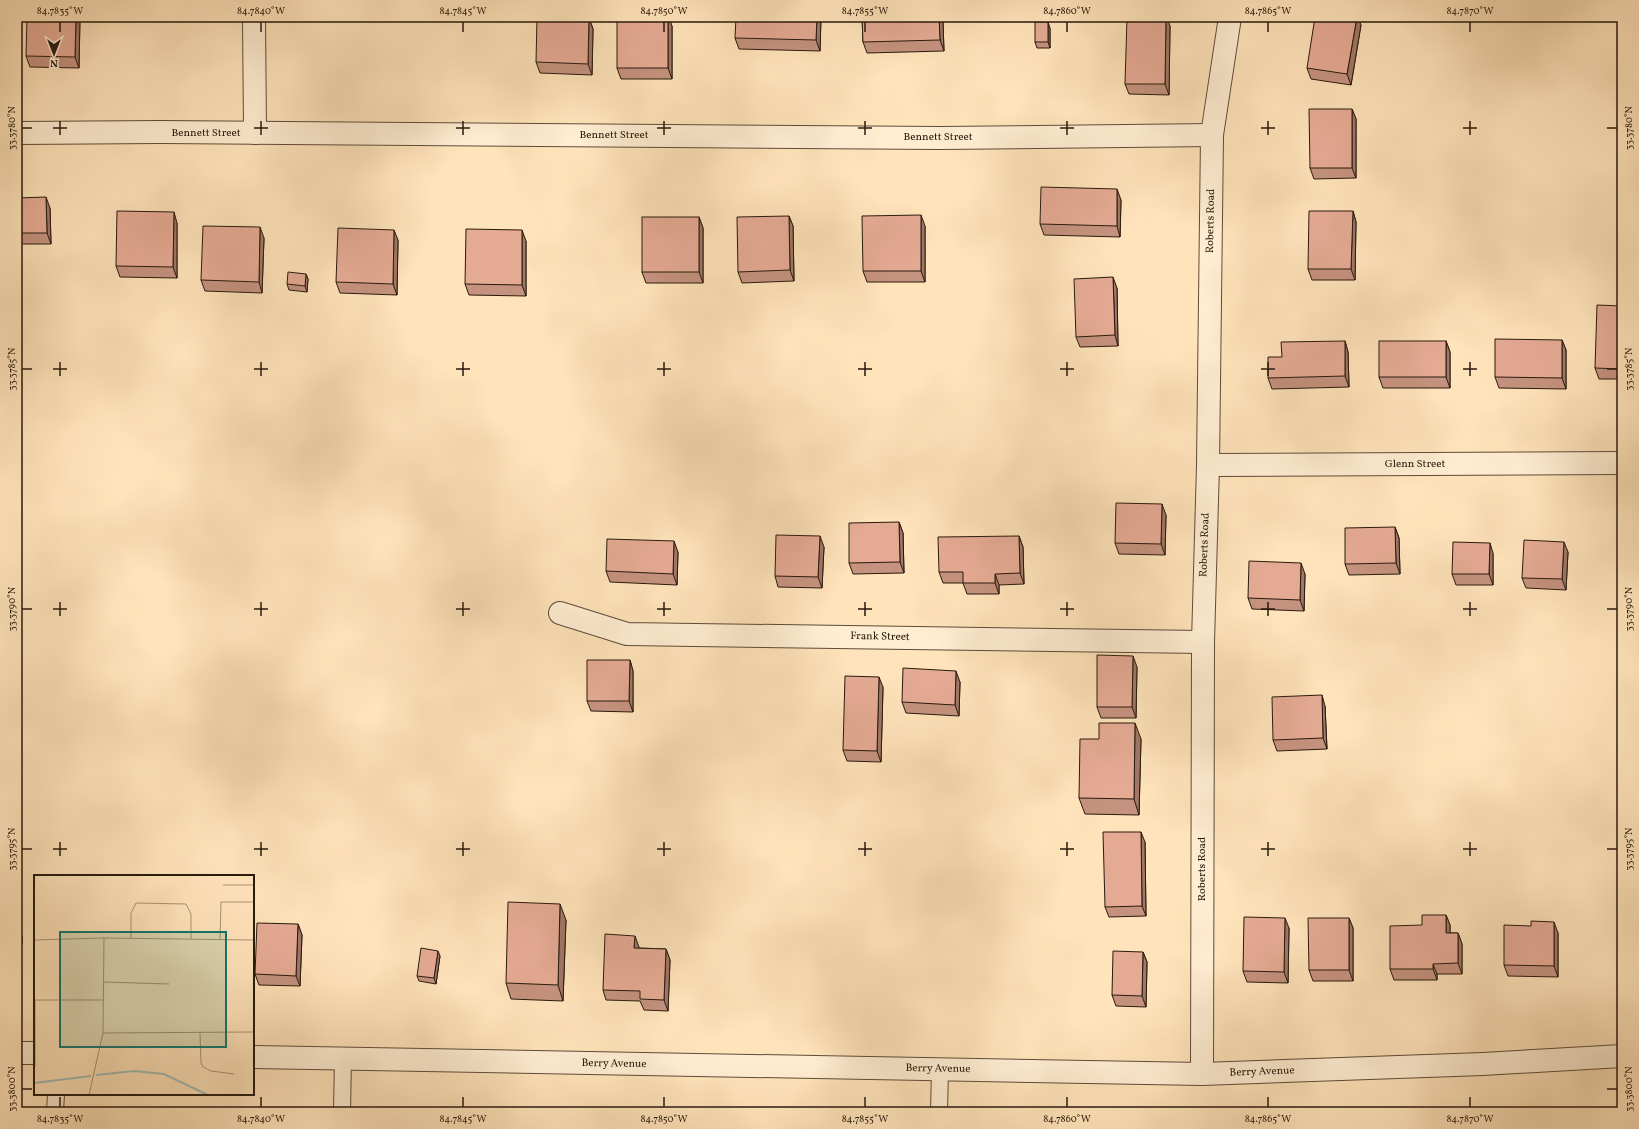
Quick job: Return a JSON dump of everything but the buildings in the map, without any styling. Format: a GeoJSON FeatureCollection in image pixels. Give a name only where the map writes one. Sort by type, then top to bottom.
{"type":"FeatureCollection","features":[{"type":"Feature","properties":{"kind":"street"},"geometry":{"type":"LineString","coordinates":[[254,17],[255,133]]}},
{"type":"Feature","properties":{"kind":"street","name":"Roberts Road"},"geometry":{"type":"LineString","coordinates":[[1202,1074],[1203,642],[1208,465],[1212,135],[1230,17]]}},
{"type":"Feature","properties":{"kind":"street","name":"Bennett Street"},"geometry":{"type":"LineString","coordinates":[[17,133],[255,133],[932,138],[1212,135]]}},
{"type":"Feature","properties":{"kind":"street","name":"Glenn Street"},"geometry":{"type":"LineString","coordinates":[[1208,465],[1622,463]]}},
{"type":"Feature","properties":{"kind":"street","name":"Frank Street"},"geometry":{"type":"LineString","coordinates":[[560,613],[627,634],[1203,642]]}},
{"type":"Feature","properties":{"kind":"street"},"geometry":{"type":"LineString","coordinates":[[17,1053],[34,1053]]}},
{"type":"Feature","properties":{"kind":"street","name":"Berry Avenue"},"geometry":{"type":"LineString","coordinates":[[254,1057],[1202,1074],[1483,1064],[1622,1056]]}},
{"type":"Feature","properties":{"kind":"lane"},"geometry":{"type":"LineString","coordinates":[[342,1112],[343,1059]]}},
{"type":"Feature","properties":{"kind":"lane"},"geometry":{"type":"LineString","coordinates":[[939,1112],[940,1070]]}},
{"type":"Feature","properties":{"kind":"lane"},"geometry":{"type":"LineString","coordinates":[[55,1112],[56,1095]]}}]}
